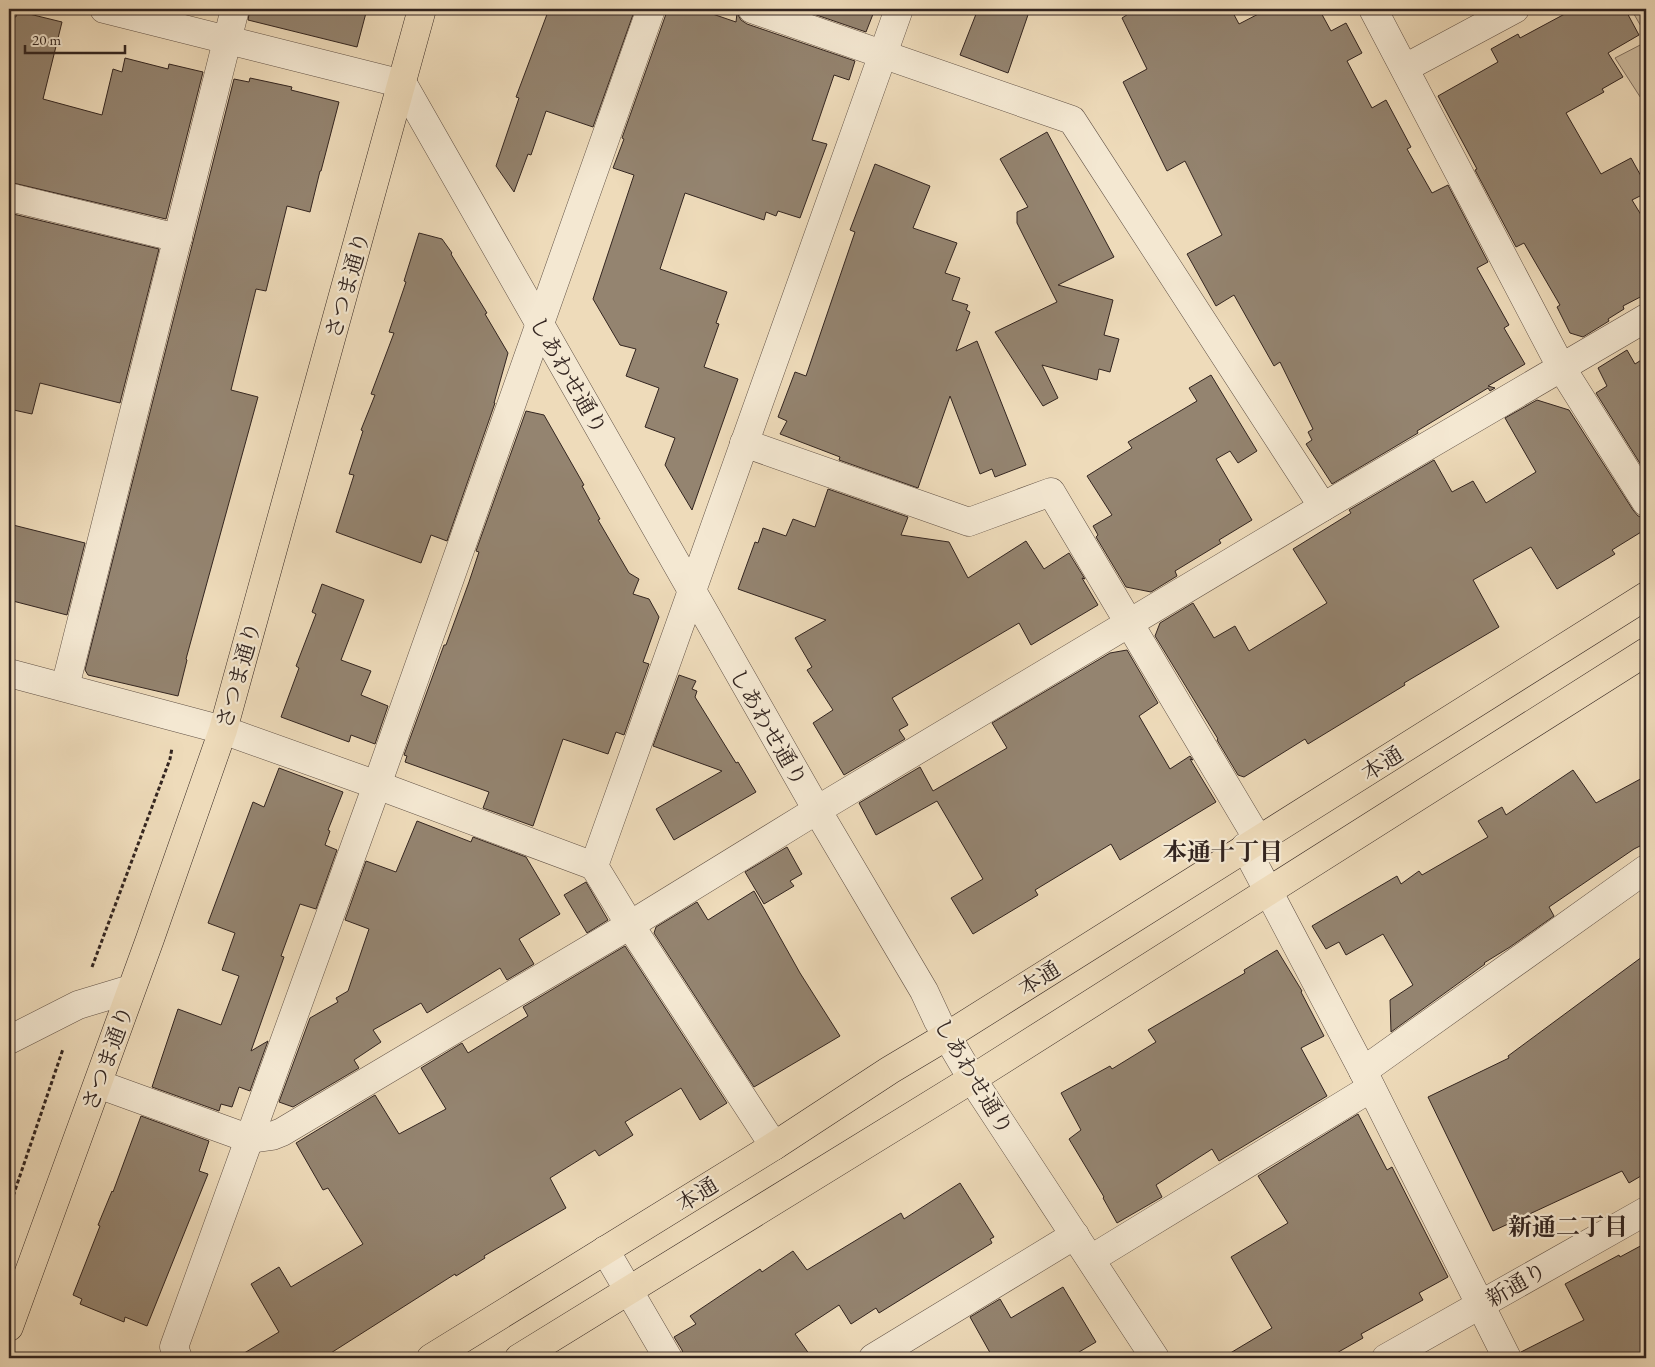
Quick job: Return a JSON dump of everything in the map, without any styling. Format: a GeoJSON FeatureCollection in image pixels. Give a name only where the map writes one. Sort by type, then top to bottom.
{"type":"FeatureCollection","features":[{"type":"Feature","properties":{"kind":"main road","name":"さつま通り"},"geometry":{"type":"LineString","coordinates":[[9,1327],[98,1084],[223,730],[403,84],[422,9]]}},
{"type":"Feature","properties":{"kind":"main road","name":"本通"},"geometry":{"type":"LineString","coordinates":[[431,1358],[774,1146],[890,1070],[948,1036],[1646,596]]}},
{"type":"Feature","properties":{"kind":"main road","name":"本通"},"geometry":{"type":"LineString","coordinates":[[519,1358],[972,1079],[1646,652]]}},
{"type":"Feature","properties":{"kind":"street"},"geometry":{"type":"LineString","coordinates":[[104,9],[403,84]]}},
{"type":"Feature","properties":{"kind":"street"},"geometry":{"type":"LineString","coordinates":[[65,687],[235,9]]}},
{"type":"Feature","properties":{"kind":"street"},"geometry":{"type":"LineString","coordinates":[[178,1358],[174,1348],[377,785],[651,9]]}},
{"type":"Feature","properties":{"kind":"street"},"geometry":{"type":"LineString","coordinates":[[752,9],[1072,120],[1323,507]]}},
{"type":"Feature","properties":{"kind":"street"},"geometry":{"type":"LineString","coordinates":[[594,866],[899,9]]}},
{"type":"Feature","properties":{"kind":"street"},"geometry":{"type":"LineString","coordinates":[[1373,9],[1561,367],[1646,502]]}},
{"type":"Feature","properties":{"kind":"street"},"geometry":{"type":"LineString","coordinates":[[1404,68],[1515,9]]}},
{"type":"Feature","properties":{"kind":"street","name":"しあわせ通り"},"geometry":{"type":"LineString","coordinates":[[403,84],[817,810],[924,991],[972,1079],[1155,1358]]}},
{"type":"Feature","properties":{"kind":"street"},"geometry":{"type":"LineString","coordinates":[[9,197],[178,238]]}},
{"type":"Feature","properties":{"kind":"street"},"geometry":{"type":"LineString","coordinates":[[98,1084],[250,1139],[272,1136],[282,1132],[630,925],[817,810],[1323,507],[1646,318]]}},
{"type":"Feature","properties":{"kind":"street"},"geometry":{"type":"LineString","coordinates":[[744,443],[970,522],[1051,492],[1129,623],[1252,844],[1268,892],[1367,1080],[1507,1358]]}},
{"type":"Feature","properties":{"kind":"street"},"geometry":{"type":"LineString","coordinates":[[9,673],[223,730],[594,866],[630,925],[774,1146]]}},
{"type":"Feature","properties":{"kind":"street"},"geometry":{"type":"LineString","coordinates":[[1091,1258],[1367,1080],[1646,869]]}},
{"type":"Feature","properties":{"kind":"street"},"geometry":{"type":"LineString","coordinates":[[9,1040],[78,1005],[132,989]]}},
{"type":"Feature","properties":{"kind":"street","name":"新通り"},"geometry":{"type":"LineString","coordinates":[[1386,1358],[1646,1211]]}},
{"type":"Feature","properties":{"kind":"street"},"geometry":{"type":"LineString","coordinates":[[873,1358],[1075,1235]]}},
{"type":"Feature","properties":{"kind":"street"},"geometry":{"type":"LineString","coordinates":[[605,1250],[668,1358]]}},
{"type":"Feature","properties":{"kind":"path"},"geometry":{"type":"LineString","coordinates":[[9,1208],[78,1005],[170,760],[179,718]]}},
{"type":"Feature","properties":{"kind":"shaded area"},"geometry":{"type":"Polygon","coordinates":[[[1631,9],[1646,9],[1646,35],[1631,9]]]}},
{"type":"Feature","properties":{"kind":"shaded area"},"geometry":{"type":"Polygon","coordinates":[[[1646,42],[1646,106],[1615,58],[1646,42]]]}},
{"type":"Feature","properties":{"kind":"building"},"geometry":{"type":"Polygon","coordinates":[[[250,9],[367,9],[357,47],[248,20],[250,9]]]}},
{"type":"Feature","properties":{"kind":"building"},"geometry":{"type":"Polygon","coordinates":[[[549,9],[635,9],[593,127],[546,111],[531,155],[528,154],[514,192],[496,166],[519,98],[516,97],[549,9]]]}},
{"type":"Feature","properties":{"kind":"building"},"geometry":{"type":"Polygon","coordinates":[[[666,9],[698,9],[736,22],[737,13],[741,20],[747,24],[855,61],[849,80],[834,75],[812,140],[827,144],[800,218],[778,211],[776,216],[766,212],[764,220],[685,193],[660,269],[727,292],[716,323],[719,324],[704,367],[738,379],[692,510],[665,465],[675,438],[645,427],[659,388],[626,376],[636,349],[620,345],[593,299],[634,175],[613,168],[666,14],[666,9]]]}},
{"type":"Feature","properties":{"kind":"building"},"geometry":{"type":"Polygon","coordinates":[[[799,9],[875,9],[866,32],[799,9]]]}},
{"type":"Feature","properties":{"kind":"building"},"geometry":{"type":"Polygon","coordinates":[[[978,9],[1030,9],[1008,73],[960,55],[978,9]]]}},
{"type":"Feature","properties":{"kind":"building"},"geometry":{"type":"Polygon","coordinates":[[[1136,9],[1231,9],[1239,24],[1268,9],[1319,9],[1331,31],[1346,23],[1362,53],[1347,61],[1372,108],[1386,100],[1411,147],[1407,149],[1432,193],[1448,185],[1488,262],[1477,268],[1509,325],[1504,328],[1525,364],[1488,386],[1495,388],[1490,391],[1488,388],[1417,431],[1418,433],[1332,484],[1306,444],[1312,440],[1308,432],[1313,429],[1280,362],[1274,366],[1234,295],[1216,306],[1187,254],[1222,235],[1185,161],[1167,171],[1123,82],[1147,69],[1122,18],[1136,9]]]}},
{"type":"Feature","properties":{"kind":"building"},"geometry":{"type":"Polygon","coordinates":[[[1574,9],[1625,9],[1639,35],[1608,53],[1623,77],[1602,89],[1604,92],[1566,113],[1601,174],[1631,158],[1646,185],[1646,193],[1632,200],[1646,223],[1646,294],[1623,306],[1624,309],[1608,319],[1609,321],[1583,337],[1570,333],[1557,307],[1560,305],[1524,243],[1516,247],[1438,96],[1498,62],[1491,49],[1518,34],[1520,38],[1574,9]]]}},
{"type":"Feature","properties":{"kind":"building"},"geometry":{"type":"Polygon","coordinates":[[[17,11],[62,22],[43,99],[102,115],[113,69],[122,72],[125,58],[168,69],[169,64],[203,72],[166,219],[9,182],[9,15],[16,17],[17,11]]]}},
{"type":"Feature","properties":{"kind":"building"},"geometry":{"type":"Polygon","coordinates":[[[250,78],[292,87],[291,90],[339,102],[310,212],[287,206],[266,291],[256,289],[231,390],[258,397],[186,659],[178,696],[88,675],[85,670],[234,79],[249,82],[250,78]]]}},
{"type":"Feature","properties":{"kind":"building"},"geometry":{"type":"Polygon","coordinates":[[[1047,132],[1114,257],[1058,285],[1113,300],[1104,335],[1119,339],[1110,372],[1099,369],[1097,380],[1042,365],[1058,398],[1043,406],[995,332],[1057,302],[1017,223],[1017,212],[1028,207],[1000,159],[1047,132]]]}},
{"type":"Feature","properties":{"kind":"building"},"geometry":{"type":"Polygon","coordinates":[[[875,164],[930,186],[913,228],[957,243],[945,273],[960,278],[952,300],[968,305],[966,310],[970,312],[956,351],[977,341],[1026,465],[995,477],[992,469],[980,474],[950,396],[918,488],[839,460],[840,457],[780,434],[787,421],[778,417],[795,372],[806,376],[855,232],[850,230],[875,164]]]}},
{"type":"Feature","properties":{"kind":"building"},"geometry":{"type":"Polygon","coordinates":[[[9,213],[159,249],[120,403],[40,383],[32,414],[9,409],[9,213]]]}},
{"type":"Feature","properties":{"kind":"building"},"geometry":{"type":"Polygon","coordinates":[[[419,233],[442,239],[487,313],[485,314],[508,353],[495,403],[447,541],[431,535],[421,563],[336,532],[354,475],[349,474],[363,431],[361,430],[375,395],[371,394],[394,333],[389,332],[406,282],[404,281],[419,233]]]}},
{"type":"Feature","properties":{"kind":"building"},"geometry":{"type":"Polygon","coordinates":[[[1627,350],[1635,364],[1646,357],[1646,473],[1596,393],[1607,386],[1598,368],[1627,350]]]}},
{"type":"Feature","properties":{"kind":"building"},"geometry":{"type":"Polygon","coordinates":[[[1211,375],[1257,451],[1238,463],[1230,451],[1216,459],[1252,520],[1219,540],[1221,543],[1175,571],[1177,576],[1151,592],[1126,587],[1096,537],[1098,535],[1093,526],[1112,515],[1087,476],[1132,448],[1128,442],[1197,401],[1189,388],[1211,375]]]}},
{"type":"Feature","properties":{"kind":"building"},"geometry":{"type":"Polygon","coordinates":[[[1537,400],[1569,410],[1633,510],[1638,516],[1646,518],[1646,529],[1612,550],[1615,554],[1557,589],[1531,547],[1473,580],[1499,627],[1404,683],[1405,685],[1308,744],[1305,739],[1244,777],[1238,775],[1155,636],[1160,623],[1193,603],[1214,638],[1235,626],[1249,651],[1327,603],[1293,549],[1351,513],[1349,510],[1434,460],[1452,492],[1473,481],[1486,503],[1536,472],[1505,418],[1537,400]]]}},
{"type":"Feature","properties":{"kind":"building"},"geometry":{"type":"Polygon","coordinates":[[[526,411],[544,415],[584,485],[582,486],[600,519],[598,520],[629,573],[639,579],[633,594],[649,599],[659,617],[643,662],[649,664],[624,735],[616,732],[608,754],[563,739],[533,826],[483,808],[489,792],[405,762],[407,756],[404,755],[469,582],[479,552],[476,551],[526,411]]]}},
{"type":"Feature","properties":{"kind":"building"},"geometry":{"type":"Polygon","coordinates":[[[828,489],[908,517],[901,535],[949,542],[968,578],[1026,541],[1044,569],[1069,553],[1098,605],[1031,645],[1019,623],[892,698],[908,725],[899,730],[905,739],[844,775],[813,723],[833,710],[807,670],[812,667],[795,638],[826,620],[738,589],[755,542],[758,543],[763,528],[786,536],[793,519],[815,527],[828,489]]]}},
{"type":"Feature","properties":{"kind":"building"},"geometry":{"type":"Polygon","coordinates":[[[9,524],[85,543],[67,615],[9,600],[9,524]]]}},
{"type":"Feature","properties":{"kind":"building"},"geometry":{"type":"Polygon","coordinates":[[[322,584],[364,600],[341,660],[371,671],[361,695],[388,706],[375,744],[351,735],[349,742],[281,717],[299,668],[296,666],[316,614],[312,612],[322,584]]]}},
{"type":"Feature","properties":{"kind":"building"},"geometry":{"type":"Polygon","coordinates":[[[1127,650],[1158,703],[1139,716],[1170,769],[1190,756],[1216,802],[1120,860],[1111,844],[1035,890],[1038,895],[973,934],[951,898],[983,879],[937,801],[876,835],[859,803],[920,767],[933,791],[1007,748],[992,723],[1110,653],[1127,650]]]}},
{"type":"Feature","properties":{"kind":"building"},"geometry":{"type":"Polygon","coordinates":[[[679,675],[696,681],[692,689],[697,691],[695,697],[756,792],[674,840],[656,809],[722,771],[653,746],[679,675]]]}},
{"type":"Feature","properties":{"kind":"building"},"geometry":{"type":"Polygon","coordinates":[[[279,768],[343,792],[328,830],[330,831],[325,845],[337,850],[316,909],[300,904],[281,956],[284,957],[251,1051],[268,1041],[250,1091],[239,1087],[232,1107],[221,1104],[219,1111],[152,1087],[178,1009],[221,1025],[239,976],[222,970],[235,933],[208,923],[253,802],[264,807],[279,768]]]}},
{"type":"Feature","properties":{"kind":"building"},"geometry":{"type":"Polygon","coordinates":[[[1573,770],[1596,803],[1646,776],[1646,843],[1634,849],[1549,907],[1554,916],[1484,963],[1391,1032],[1390,1000],[1413,985],[1383,934],[1346,955],[1339,942],[1326,949],[1312,926],[1397,876],[1401,884],[1419,871],[1422,875],[1488,837],[1478,821],[1502,807],[1506,815],[1573,770]]]}},
{"type":"Feature","properties":{"kind":"building"},"geometry":{"type":"Polygon","coordinates":[[[417,821],[471,842],[473,837],[526,857],[560,914],[519,939],[534,964],[507,980],[500,968],[427,1013],[421,1003],[373,1030],[381,1042],[354,1060],[359,1068],[293,1107],[279,1102],[310,1018],[338,1002],[336,998],[348,991],[369,929],[345,920],[366,861],[396,872],[417,821]]]}},
{"type":"Feature","properties":{"kind":"building"},"geometry":{"type":"Polygon","coordinates":[[[787,847],[802,874],[790,881],[794,886],[764,904],[745,872],[787,847]]]}},
{"type":"Feature","properties":{"kind":"building"},"geometry":{"type":"Polygon","coordinates":[[[586,882],[608,920],[587,933],[564,895],[586,882]]]}},
{"type":"Feature","properties":{"kind":"building"},"geometry":{"type":"Polygon","coordinates":[[[754,891],[800,973],[840,1036],[754,1087],[654,933],[656,927],[697,902],[708,920],[754,891]]]}},
{"type":"Feature","properties":{"kind":"building"},"geometry":{"type":"Polygon","coordinates":[[[625,946],[727,1103],[700,1120],[681,1088],[625,1122],[633,1135],[599,1156],[595,1150],[550,1178],[566,1208],[484,1256],[485,1258],[456,1276],[455,1274],[323,1358],[236,1358],[279,1332],[251,1284],[279,1267],[291,1287],[363,1244],[328,1188],[323,1190],[296,1143],[375,1095],[399,1134],[446,1109],[421,1068],[462,1043],[468,1053],[528,1016],[523,1007],[625,946]]]}},
{"type":"Feature","properties":{"kind":"building"},"geometry":{"type":"Polygon","coordinates":[[[1277,950],[1302,991],[1324,1036],[1301,1048],[1327,1096],[1219,1161],[1212,1149],[1156,1185],[1162,1197],[1117,1223],[1104,1197],[1069,1139],[1081,1130],[1061,1093],[1110,1066],[1112,1069],[1156,1042],[1148,1030],[1245,973],[1244,970],[1277,950]]]}},
{"type":"Feature","properties":{"kind":"building"},"geometry":{"type":"Polygon","coordinates":[[[1646,954],[1646,1173],[1629,1183],[1622,1171],[1493,1231],[1428,1097],[1509,1058],[1508,1056],[1646,954]]]}},
{"type":"Feature","properties":{"kind":"building"},"geometry":{"type":"Polygon","coordinates":[[[1358,1114],[1387,1170],[1392,1167],[1448,1277],[1419,1293],[1423,1300],[1361,1334],[1363,1338],[1328,1358],[1222,1358],[1272,1328],[1231,1257],[1288,1223],[1258,1176],[1358,1114]]]}},
{"type":"Feature","properties":{"kind":"building"},"geometry":{"type":"Polygon","coordinates":[[[141,1116],[209,1141],[199,1171],[208,1174],[147,1326],[125,1317],[124,1322],[80,1304],[82,1299],[73,1295],[141,1116]]]}},
{"type":"Feature","properties":{"kind":"building"},"geometry":{"type":"Polygon","coordinates":[[[960,1183],[994,1237],[990,1239],[992,1243],[879,1313],[876,1308],[851,1324],[839,1305],[795,1334],[812,1358],[684,1358],[682,1350],[674,1337],[696,1324],[690,1316],[760,1269],[762,1272],[793,1251],[807,1270],[901,1213],[904,1219],[960,1183]]]}},
{"type":"Feature","properties":{"kind":"building"},"geometry":{"type":"Polygon","coordinates":[[[1646,1243],[1646,1358],[1523,1358],[1521,1352],[1584,1320],[1565,1284],[1646,1243]]]}},
{"type":"Feature","properties":{"kind":"building"},"geometry":{"type":"Polygon","coordinates":[[[1063,1287],[1096,1342],[1069,1358],[993,1358],[970,1317],[1000,1299],[1011,1318],[1063,1287]]]}},
{"type":"Feature","properties":{"kind":"district","name":"本通十丁目"},"geometry":{"type":"Point","coordinates":[1223,852]}},
{"type":"Feature","properties":{"kind":"district","name":"新通二丁目"},"geometry":{"type":"Point","coordinates":[1568,1227]}}]}
